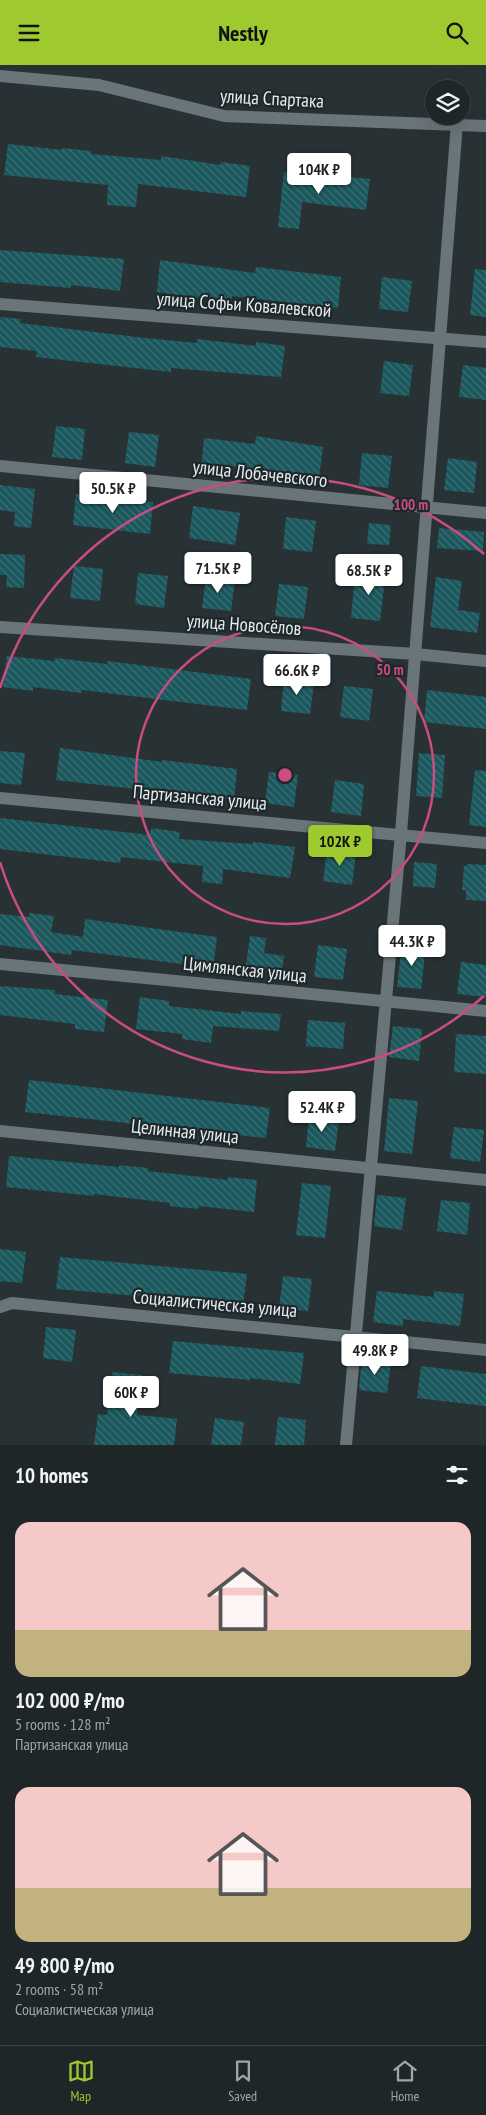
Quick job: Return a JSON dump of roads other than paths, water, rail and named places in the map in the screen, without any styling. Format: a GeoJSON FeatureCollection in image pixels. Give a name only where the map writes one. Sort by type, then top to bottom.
{"type":"FeatureCollection","features":[{"type":"Feature","properties":{"kind":"street","name":"улица Спартака"},"geometry":{"type":"LineString","coordinates":[[0,76],[100,85],[224,116],[425,122]]}},
{"type":"Feature","properties":{"kind":"street","name":"улица Спартака"},"geometry":{"type":"LineString","coordinates":[[470,124],[486,126]]}},
{"type":"Feature","properties":{"kind":"street"},"geometry":{"type":"LineString","coordinates":[[346,1445],[401,833],[457,125]]}},
{"type":"Feature","properties":{"kind":"street","name":"улица Софьи Ковалевской"},"geometry":{"type":"LineString","coordinates":[[0,304],[486,342]]}},
{"type":"Feature","properties":{"kind":"street","name":"улица Лобачевского"},"geometry":{"type":"LineString","coordinates":[[0,466],[486,513]]}},
{"type":"Feature","properties":{"kind":"street","name":"улица Новосёлов"},"geometry":{"type":"LineString","coordinates":[[0,627],[415,654],[486,661]]}},
{"type":"Feature","properties":{"kind":"street","name":"Партизанская улица"},"geometry":{"type":"LineString","coordinates":[[0,798],[401,833],[486,843]]}},
{"type":"Feature","properties":{"kind":"street","name":"Цимлянская улица"},"geometry":{"type":"LineString","coordinates":[[0,964],[486,1011]]}},
{"type":"Feature","properties":{"kind":"street","name":"Целинная улица"},"geometry":{"type":"LineString","coordinates":[[0,1131],[486,1180]]}},
{"type":"Feature","properties":{"kind":"street","name":"Социалистическая улица"},"geometry":{"type":"LineString","coordinates":[[0,1307],[12,1303],[486,1350]]}}]}
